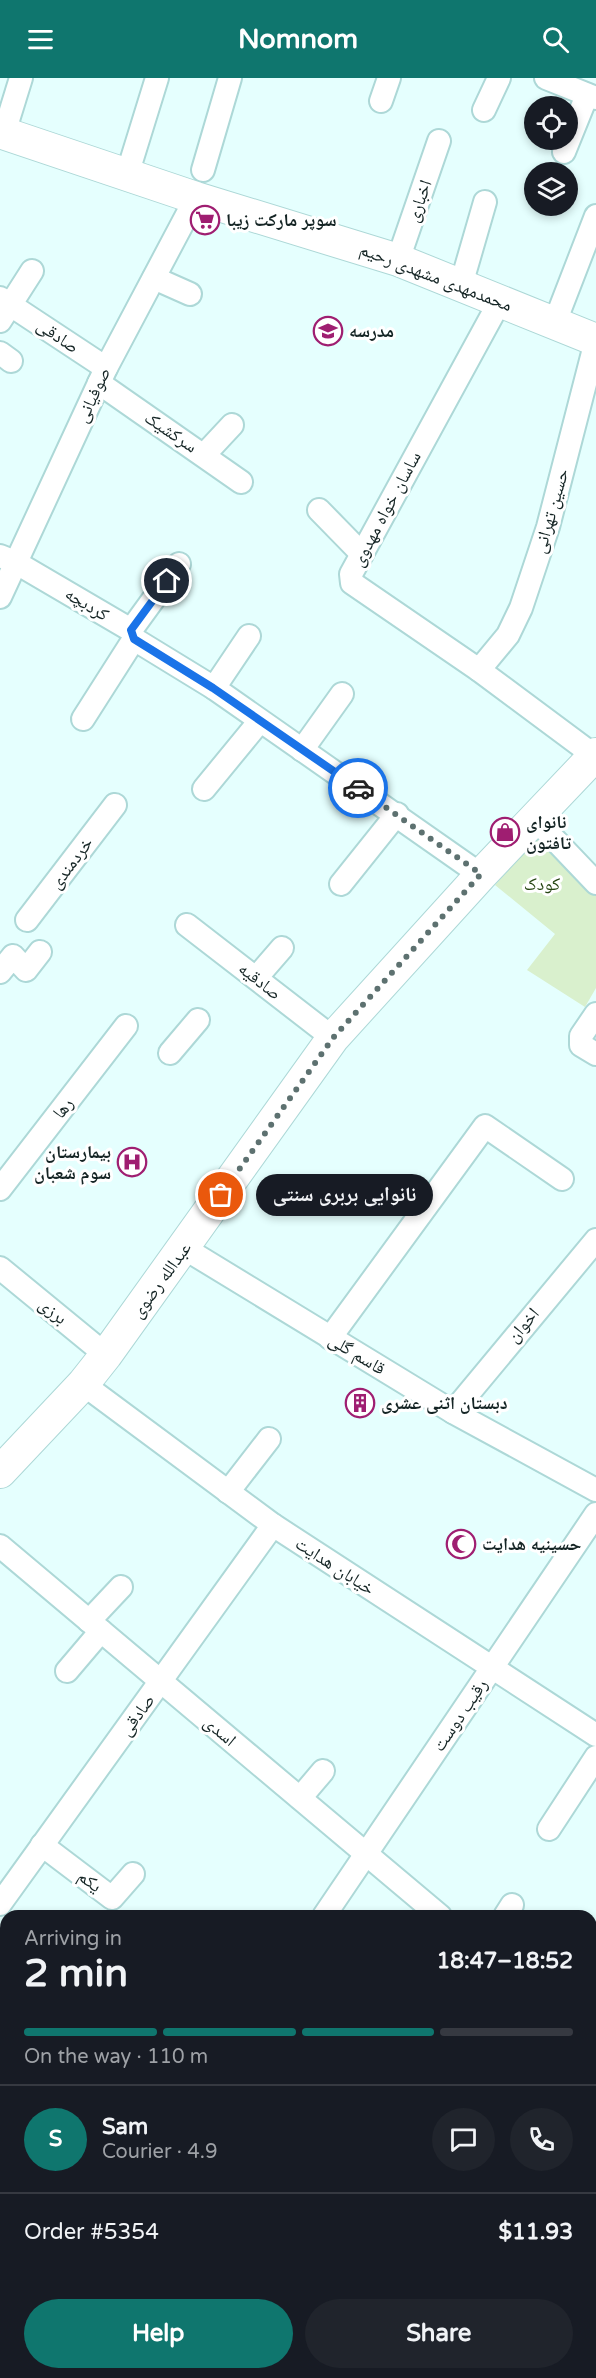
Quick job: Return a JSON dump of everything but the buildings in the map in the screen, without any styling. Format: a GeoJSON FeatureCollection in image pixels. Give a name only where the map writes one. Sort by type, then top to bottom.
{"type":"FeatureCollection","features":[{"type":"Feature","properties":{"kind":"main road","name":"محمدمهدی مشهدی رحیم"},"geometry":{"type":"LineString","coordinates":[[2,133],[127,175],[200,184],[398,260],[596,340]]}},
{"type":"Feature","properties":{"kind":"main road","name":"عبدالله رضوی"},"geometry":{"type":"LineString","coordinates":[[1,1470],[83,1384],[106,1355],[333,1038],[481,874],[595,756]]}},
{"type":"Feature","properties":{"kind":"street"},"geometry":{"type":"LineString","coordinates":[[2,133],[21,78]]}},
{"type":"Feature","properties":{"kind":"street"},"geometry":{"type":"LineString","coordinates":[[127,175],[157,78]]}},
{"type":"Feature","properties":{"kind":"street","name":"صوفیانی"},"geometry":{"type":"LineString","coordinates":[[0,597],[8,559],[154,278],[200,184],[230,78]]}},
{"type":"Feature","properties":{"kind":"street"},"geometry":{"type":"LineString","coordinates":[[381,101],[388,78]]}},
{"type":"Feature","properties":{"kind":"street"},"geometry":{"type":"LineString","coordinates":[[484,110],[499,78]]}},
{"type":"Feature","properties":{"kind":"street"},"geometry":{"type":"LineString","coordinates":[[546,78],[592,96],[564,152]]}},
{"type":"Feature","properties":{"kind":"street","name":"اخباری"},"geometry":{"type":"LineString","coordinates":[[398,260],[439,141]]}},
{"type":"Feature","properties":{"kind":"street"},"geometry":{"type":"LineString","coordinates":[[461,285],[485,201]]}},
{"type":"Feature","properties":{"kind":"street"},"geometry":{"type":"LineString","coordinates":[[555,322],[596,216]]}},
{"type":"Feature","properties":{"kind":"street","name":"صادقی"},"geometry":{"type":"LineString","coordinates":[[32,271],[3,308],[102,376]]}},
{"type":"Feature","properties":{"kind":"street"},"geometry":{"type":"LineString","coordinates":[[154,278],[190,294]]}},
{"type":"Feature","properties":{"kind":"street","name":"ساسان خواه مهدوی"},"geometry":{"type":"LineString","coordinates":[[500,301],[351,574],[352,583],[479,670],[595,756]]}},
{"type":"Feature","properties":{"kind":"street","name":"حسین تهرانی"},"geometry":{"type":"LineString","coordinates":[[479,670],[508,635],[521,608],[548,527],[596,340]]}},
{"type":"Feature","properties":{"kind":"street","name":"سرکشیک"},"geometry":{"type":"LineString","coordinates":[[102,376],[242,482]]}},
{"type":"Feature","properties":{"kind":"street"},"geometry":{"type":"LineString","coordinates":[[204,455],[232,425]]}},
{"type":"Feature","properties":{"kind":"street"},"geometry":{"type":"LineString","coordinates":[[319,510],[362,554]]}},
{"type":"Feature","properties":{"kind":"street","name":"کردبچه"},"geometry":{"type":"LineString","coordinates":[[8,559],[213,688],[481,874]]}},
{"type":"Feature","properties":{"kind":"street"},"geometry":{"type":"LineString","coordinates":[[83,719],[132,635],[179,564]]}},
{"type":"Feature","properties":{"kind":"street"},"geometry":{"type":"LineString","coordinates":[[213,688],[249,636]]}},
{"type":"Feature","properties":{"kind":"street"},"geometry":{"type":"LineString","coordinates":[[302,750],[342,694]]}},
{"type":"Feature","properties":{"kind":"street"},"geometry":{"type":"LineString","coordinates":[[204,789],[259,722]]}},
{"type":"Feature","properties":{"kind":"street","name":"خردمندی"},"geometry":{"type":"LineString","coordinates":[[27,920],[115,805]]}},
{"type":"Feature","properties":{"kind":"street"},"geometry":{"type":"LineString","coordinates":[[341,884],[397,814]]}},
{"type":"Feature","properties":{"kind":"street"},"geometry":{"type":"LineString","coordinates":[[534,819],[596,883]]}},
{"type":"Feature","properties":{"kind":"street","name":"صادقیه"},"geometry":{"type":"LineString","coordinates":[[187,925],[333,1038]]}},
{"type":"Feature","properties":{"kind":"street"},"geometry":{"type":"LineString","coordinates":[[256,978],[282,948]]}},
{"type":"Feature","properties":{"kind":"street"},"geometry":{"type":"LineString","coordinates":[[0,972],[13,956],[26,970],[40,951]]}},
{"type":"Feature","properties":{"kind":"street"},"geometry":{"type":"LineString","coordinates":[[596,1014],[581,1036],[581,1045],[596,1054]]}},
{"type":"Feature","properties":{"kind":"street"},"geometry":{"type":"LineString","coordinates":[[170,1053],[198,1020]]}},
{"type":"Feature","properties":{"kind":"street","name":"رها"},"geometry":{"type":"LineString","coordinates":[[0,1189],[126,1026]]}},
{"type":"Feature","properties":{"kind":"street"},"geometry":{"type":"LineString","coordinates":[[330,1338],[485,1126],[562,1179]]}},
{"type":"Feature","properties":{"kind":"street","name":"اخوان"},"geometry":{"type":"LineString","coordinates":[[453,1412],[469,1389],[596,1240]]}},
{"type":"Feature","properties":{"kind":"street","name":"قاسم گلی"},"geometry":{"type":"LineString","coordinates":[[184,1248],[453,1412],[596,1489]]}},
{"type":"Feature","properties":{"kind":"street","name":"برزی"},"geometry":{"type":"LineString","coordinates":[[0,1268],[106,1355]]}},
{"type":"Feature","properties":{"kind":"street","name":"خیابان‌ هدایت"},"geometry":{"type":"LineString","coordinates":[[83,1384],[273,1525],[596,1735]]}},
{"type":"Feature","properties":{"kind":"street"},"geometry":{"type":"LineString","coordinates":[[228,1492],[269,1439]]}},
{"type":"Feature","properties":{"kind":"street","name":"رقیب دوست"},"geometry":{"type":"LineString","coordinates":[[328,1910],[596,1514]]}},
{"type":"Feature","properties":{"kind":"street","name":"صادقی"},"geometry":{"type":"LineString","coordinates":[[2,1896],[42,1845],[273,1525]]}},
{"type":"Feature","properties":{"kind":"street","name":"اسدی"},"geometry":{"type":"LineString","coordinates":[[0,1546],[433,1910]]}},
{"type":"Feature","properties":{"kind":"street"},"geometry":{"type":"LineString","coordinates":[[67,1671],[121,1587]]}},
{"type":"Feature","properties":{"kind":"street"},"geometry":{"type":"LineString","coordinates":[[549,1828],[596,1757]]}},
{"type":"Feature","properties":{"kind":"street"},"geometry":{"type":"LineString","coordinates":[[300,1798],[323,1771]]}},
{"type":"Feature","properties":{"kind":"street","name":"یکم"},"geometry":{"type":"LineString","coordinates":[[42,1845],[112,1898],[133,1874]]}},
{"type":"Feature","properties":{"kind":"green space","name":"کودک"},"geometry":{"type":"Polygon","coordinates":[[[538,836],[596,894],[596,988],[585,1007],[527,970],[555,934],[495,885],[538,836]]]}},
{"type":"Feature","properties":{"kind":"way so far"},"geometry":{"type":"LineString","coordinates":[[221,1195],[333,1038],[481,874],[358,788]]}},
{"type":"Feature","properties":{"kind":"place","name":"سوپر مارکت زیبا"},"geometry":{"type":"Point","coordinates":[205,220]}},
{"type":"Feature","properties":{"kind":"place","name":"مدرسه"},"geometry":{"type":"Point","coordinates":[328,331]}},
{"type":"Feature","properties":{"kind":"place","name":"نانوای تافتون"},"geometry":{"type":"Point","coordinates":[505,832]}},
{"type":"Feature","properties":{"kind":"place","name":"بیمارستان سوم شعبان"},"geometry":{"type":"Point","coordinates":[132,1162]}},
{"type":"Feature","properties":{"kind":"place","name":"نانوایی بربری سنتی"},"geometry":{"type":"Point","coordinates":[221,1195]}},
{"type":"Feature","properties":{"kind":"place","name":"دبستان اثنی عشری"},"geometry":{"type":"Point","coordinates":[360,1403]}},
{"type":"Feature","properties":{"kind":"place","name":"حسینیه هدایت"},"geometry":{"type":"Point","coordinates":[461,1544]}},
{"type":"Feature","properties":{"kind":"route"},"geometry":{"type":"LineString","coordinates":[[167,581],[131,630],[134,639],[213,688],[259,722],[358,788]]}}]}
